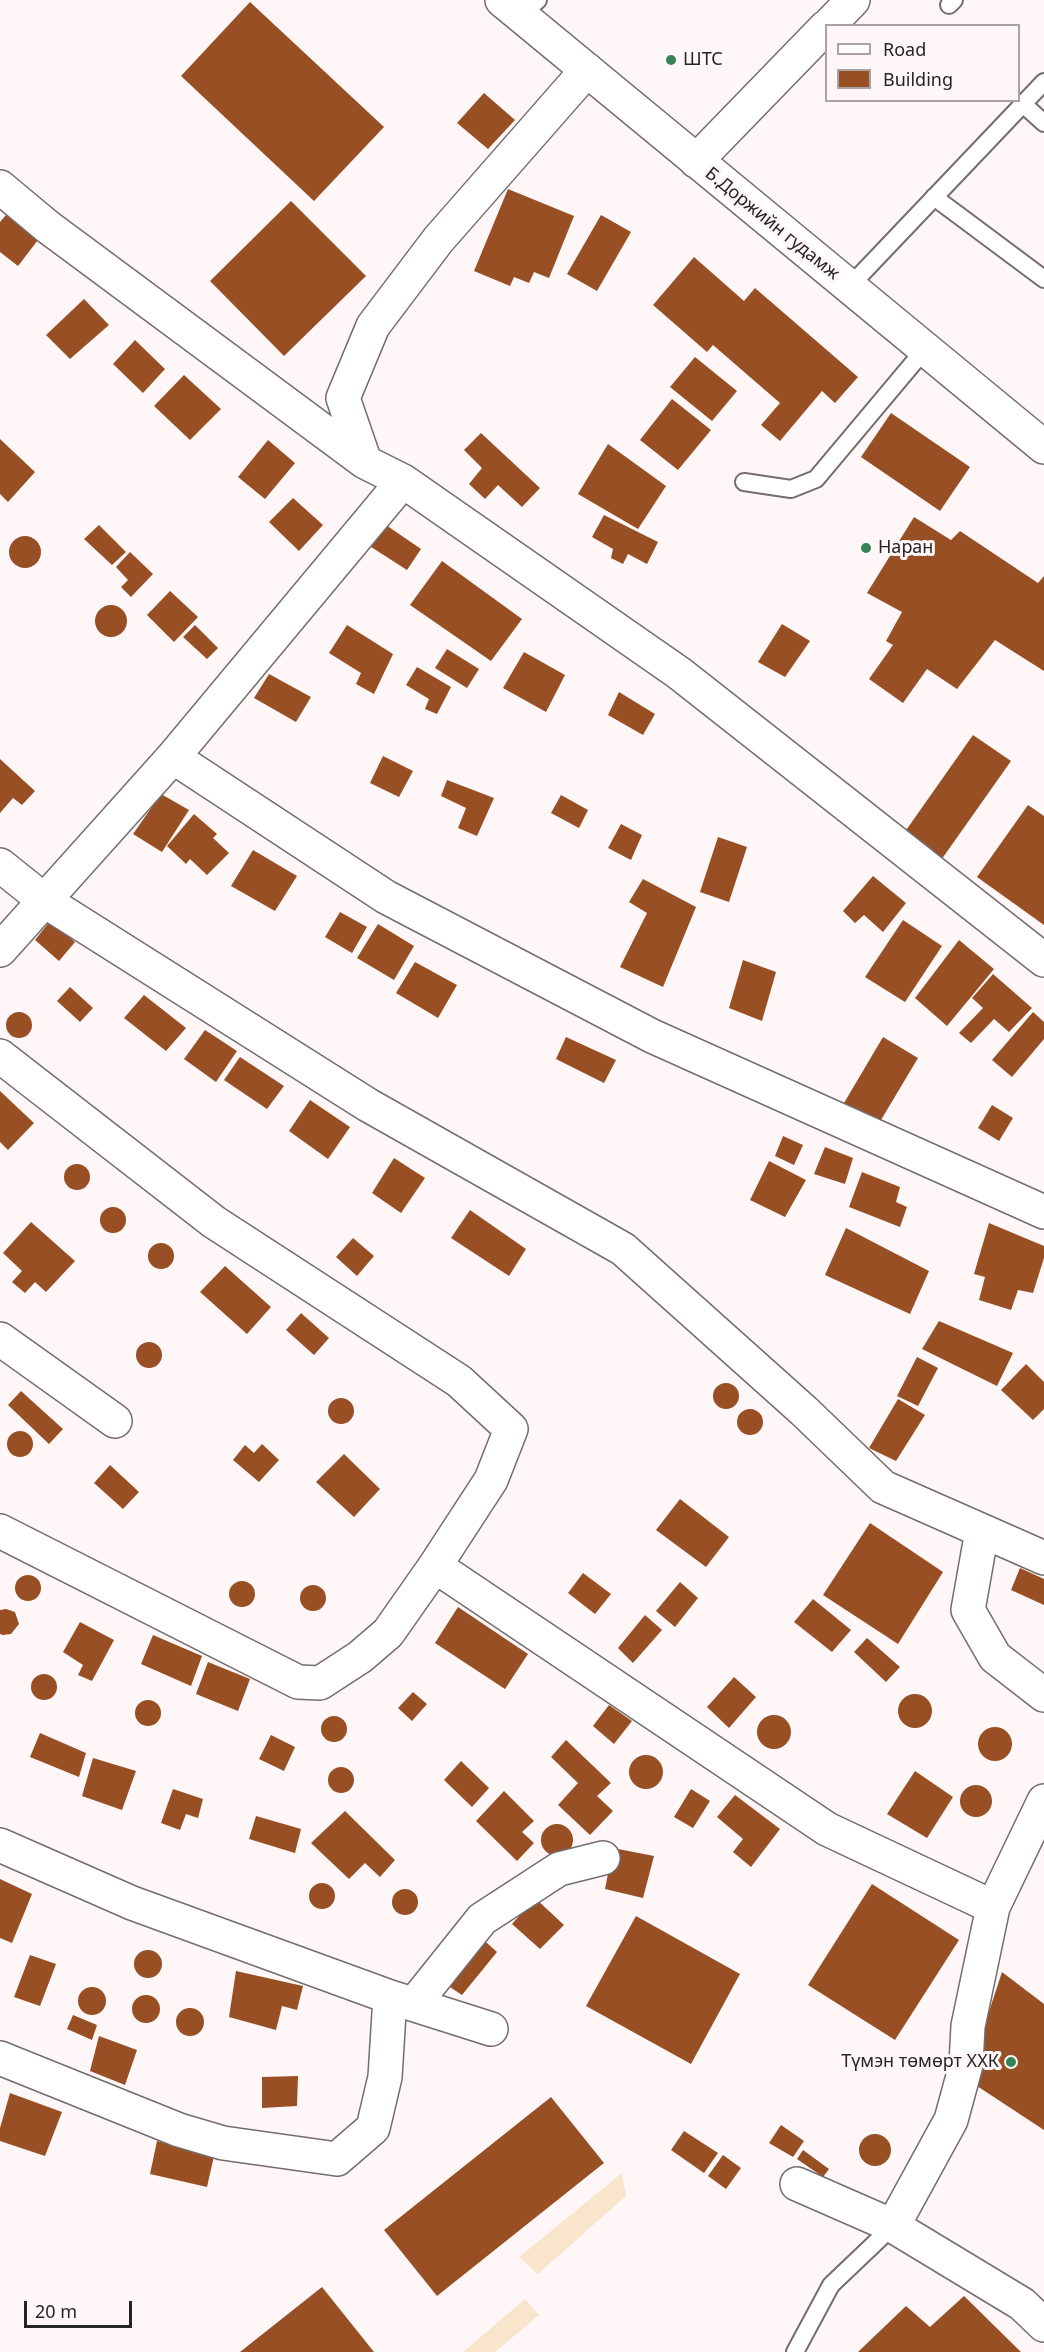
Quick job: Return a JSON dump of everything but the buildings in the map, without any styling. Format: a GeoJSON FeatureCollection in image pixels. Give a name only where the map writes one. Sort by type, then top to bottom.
{"type":"FeatureCollection","features":[{"type":"Feature","properties":{"kind":"street"},"geometry":{"type":"LineString","coordinates":[[829,24],[853,0]]}},
{"type":"Feature","properties":{"kind":"street","name":"Б.Доржийн гудамж"},"geometry":{"type":"LineString","coordinates":[[520,5],[587,70],[1044,447]]}},
{"type":"Feature","properties":{"kind":"street"},"geometry":{"type":"LineString","coordinates":[[696,161],[825,28]]}},
{"type":"Feature","properties":{"kind":"street"},"geometry":{"type":"LineString","coordinates":[[365,462],[343,398],[373,326],[438,240],[587,70]]}},
{"type":"Feature","properties":{"kind":"street"},"geometry":{"type":"LineString","coordinates":[[0,187],[48,227],[365,462],[403,481],[679,673],[1044,960]]}},
{"type":"Feature","properties":{"kind":"street"},"geometry":{"type":"LineString","coordinates":[[0,950],[174,757],[403,481]]}},
{"type":"Feature","properties":{"kind":"street"},"geometry":{"type":"LineString","coordinates":[[174,757],[386,897],[652,1036],[1044,1212]]}},
{"type":"Feature","properties":{"kind":"street"},"geometry":{"type":"LineString","coordinates":[[0,865],[45,901],[368,1105],[623,1249],[804,1411],[883,1487],[1044,1558]]}},
{"type":"Feature","properties":{"kind":"street"},"geometry":{"type":"LineString","coordinates":[[0,1056],[214,1222],[459,1381],[511,1429],[491,1480],[388,1634],[360,1657],[320,1683],[298,1682],[0,1532]]}},
{"type":"Feature","properties":{"kind":"street"},"geometry":{"type":"LineString","coordinates":[[0,1339],[116,1421]]}},
{"type":"Feature","properties":{"kind":"street"},"geometry":{"type":"LineString","coordinates":[[982,1531],[968,1610],[995,1657],[1044,1695]]}},
{"type":"Feature","properties":{"kind":"street"},"geometry":{"type":"LineString","coordinates":[[435,1566],[826,1829],[993,1907]]}},
{"type":"Feature","properties":{"kind":"street"},"geometry":{"type":"LineString","coordinates":[[893,2226],[951,2120],[966,2065],[968,2026],[993,1907],[1044,1801]]}},
{"type":"Feature","properties":{"kind":"street"},"geometry":{"type":"LineString","coordinates":[[0,1845],[132,1903],[402,2000],[491,2029]]}},
{"type":"Feature","properties":{"kind":"street"},"geometry":{"type":"LineString","coordinates":[[0,2058],[179,2130],[223,2143],[337,2159],[373,2128],[402,2000],[482,1919],[559,1869],[603,1858]]}},
{"type":"Feature","properties":{"kind":"street"},"geometry":{"type":"LineString","coordinates":[[796,2184],[893,2226],[1022,2304],[1044,2325]]}},
{"type":"Feature","properties":{"kind":"lane"},"geometry":{"type":"LineString","coordinates":[[849,287],[1044,82]]}},
{"type":"Feature","properties":{"kind":"lane"},"geometry":{"type":"LineString","coordinates":[[1023,104],[1044,123]]}},
{"type":"Feature","properties":{"kind":"lane"},"geometry":{"type":"LineString","coordinates":[[934,197],[1044,279]]}},
{"type":"Feature","properties":{"kind":"lane"},"geometry":{"type":"LineString","coordinates":[[744,482],[791,489],[816,480],[925,349]]}},
{"type":"Feature","properties":{"kind":"lane"},"geometry":{"type":"LineString","coordinates":[[795,2352],[831,2285],[893,2226]]}},
{"type":"Feature","properties":{"kind":"shaded area"},"geometry":{"type":"Polygon","coordinates":[[[622,2173],[626,2196],[538,2274],[519,2257],[622,2173]]]}},
{"type":"Feature","properties":{"kind":"shaded area"},"geometry":{"type":"Polygon","coordinates":[[[525,2299],[539,2315],[495,2352],[463,2352],[525,2299]]]}},
{"type":"Feature","properties":{"kind":"place","name":"ШТС"},"geometry":{"type":"Point","coordinates":[671,60]}},
{"type":"Feature","properties":{"kind":"place","name":"Наран"},"geometry":{"type":"Point","coordinates":[866,548]}},
{"type":"Feature","properties":{"kind":"place","name":"Түмэн төмөрт ХХК"},"geometry":{"type":"Point","coordinates":[1011,2062]}}]}
